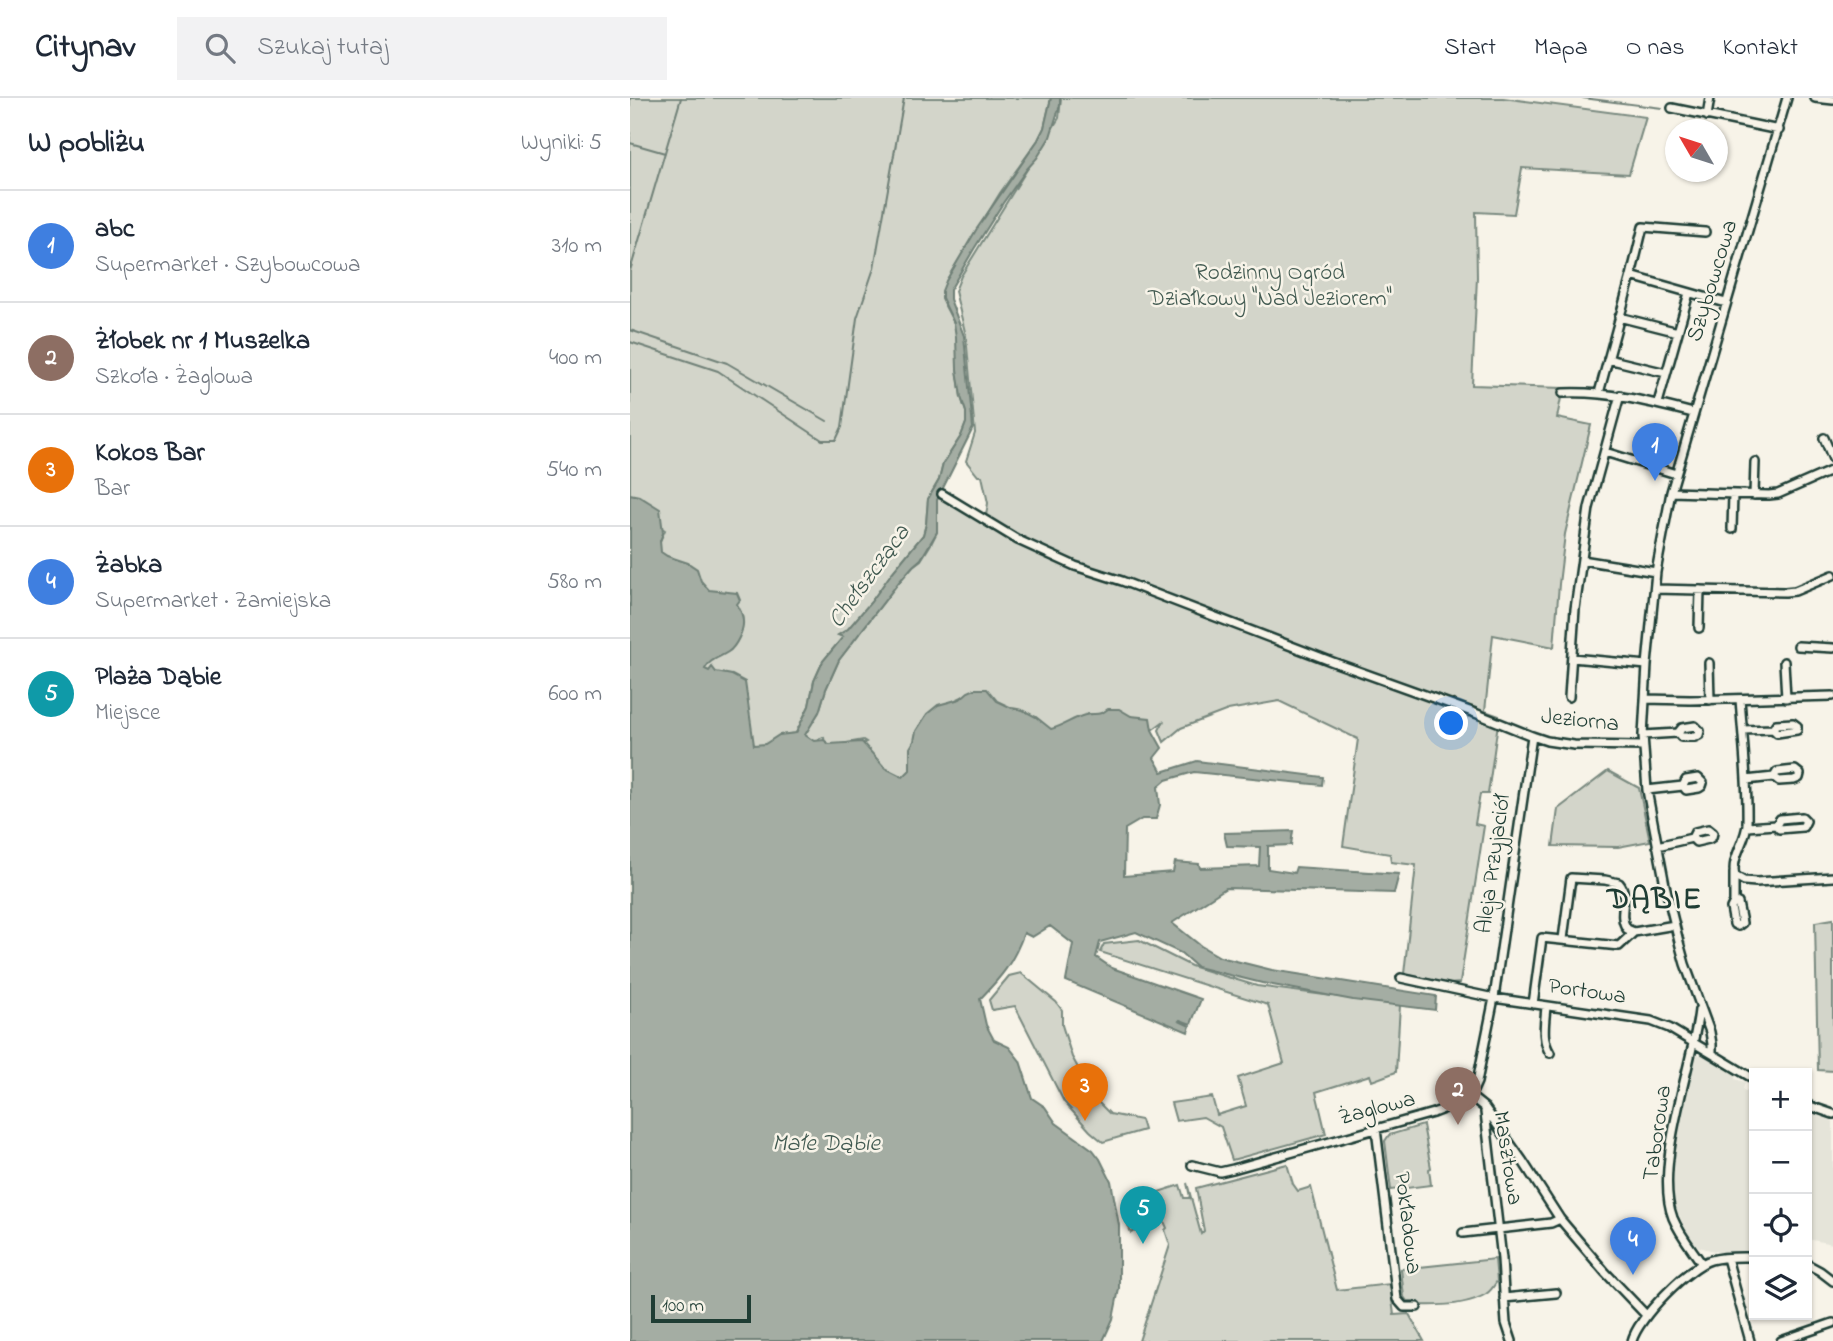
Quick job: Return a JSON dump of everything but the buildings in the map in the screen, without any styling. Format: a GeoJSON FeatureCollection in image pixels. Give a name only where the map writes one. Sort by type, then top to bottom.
{"type":"FeatureCollection","features":[{"type":"Feature","properties":{"kind":"street"},"geometry":{"type":"LineString","coordinates":[[1707,116],[1710,98]]}},
{"type":"Feature","properties":{"kind":"street","name":"Szybowcowa"},"geometry":{"type":"LineString","coordinates":[[1712,1053],[1710,1032],[1685,964],[1675,925],[1647,790],[1643,735],[1647,665],[1656,572],[1671,492],[1787,98]]}},
{"type":"Feature","properties":{"kind":"street"},"geometry":{"type":"LineString","coordinates":[[1815,98],[1833,100]]}},
{"type":"Feature","properties":{"kind":"street"},"geometry":{"type":"LineString","coordinates":[[1672,108],[1779,130]]}},
{"type":"Feature","properties":{"kind":"street"},"geometry":{"type":"LineString","coordinates":[[1599,393],[1643,227],[1705,232]]}},
{"type":"Feature","properties":{"kind":"street"},"geometry":{"type":"LineString","coordinates":[[1631,276],[1726,303]]}},
{"type":"Feature","properties":{"kind":"street"},"geometry":{"type":"LineString","coordinates":[[1658,403],[1689,293]]}},
{"type":"Feature","properties":{"kind":"street"},"geometry":{"type":"LineString","coordinates":[[1619,317],[1678,332]]}},
{"type":"Feature","properties":{"kind":"street"},"geometry":{"type":"LineString","coordinates":[[1608,359],[1666,373]]}},
{"type":"Feature","properties":{"kind":"street"},"geometry":{"type":"LineString","coordinates":[[1563,393],[1620,395],[1693,413]]}},
{"type":"Feature","properties":{"kind":"street"},"geometry":{"type":"LineString","coordinates":[[1569,697],[1575,609],[1589,508],[1620,395]]}},
{"type":"Feature","properties":{"kind":"street"},"geometry":{"type":"LineString","coordinates":[[1824,438],[1833,459]]}},
{"type":"Feature","properties":{"kind":"street"},"geometry":{"type":"LineString","coordinates":[[1605,452],[1676,474]]}},
{"type":"Feature","properties":{"kind":"street"},"geometry":{"type":"LineString","coordinates":[[1754,495],[1755,462]]}},
{"type":"Feature","properties":{"kind":"street"},"geometry":{"type":"LineString","coordinates":[[1671,492],[1778,494],[1832,473]]}},
{"type":"Feature","properties":{"kind":"street","name":"Jeziorna"},"geometry":{"type":"LineString","coordinates":[[942,494],[1018,540],[1075,566],[1122,581],[1532,736],[1574,745],[1643,746]]}},
{"type":"Feature","properties":{"kind":"street"},"geometry":{"type":"LineString","coordinates":[[1732,529],[1733,494]]}},
{"type":"Feature","properties":{"kind":"street"},"geometry":{"type":"LineString","coordinates":[[1582,560],[1656,572]]}},
{"type":"Feature","properties":{"kind":"street"},"geometry":{"type":"LineString","coordinates":[[1655,589],[1785,592],[1795,591],[1833,575]]}},
{"type":"Feature","properties":{"kind":"street"},"geometry":{"type":"LineString","coordinates":[[1699,628],[1700,590]]}},
{"type":"Feature","properties":{"kind":"street"},"geometry":{"type":"LineString","coordinates":[[1798,646],[1833,648]]}},
{"type":"Feature","properties":{"kind":"street"},"geometry":{"type":"LineString","coordinates":[[1572,659],[1647,665]]}},
{"type":"Feature","properties":{"kind":"street"},"geometry":{"type":"LineString","coordinates":[[1784,662],[1786,698]]}},
{"type":"Feature","properties":{"kind":"street"},"geometry":{"type":"LineString","coordinates":[[1709,663],[1710,700]]}},
{"type":"Feature","properties":{"kind":"street"},"geometry":{"type":"LineString","coordinates":[[1645,699],[1833,696]]}},
{"type":"Feature","properties":{"kind":"street"},"geometry":{"type":"LineString","coordinates":[[1734,902],[1734,866],[1747,827],[1740,699]]}},
{"type":"Feature","properties":{"kind":"street"},"geometry":{"type":"LineString","coordinates":[[1743,730],[1773,729]]}},
{"type":"Feature","properties":{"kind":"street"},"geometry":{"type":"LineString","coordinates":[[1643,735],[1678,733]]}},
{"type":"Feature","properties":{"kind":"street","name":"Aleja Przyjaciół"},"geometry":{"type":"LineString","coordinates":[[1494,998],[1532,736]]}},
{"type":"Feature","properties":{"kind":"street"},"geometry":{"type":"LineString","coordinates":[[1746,780],[1774,777]]}},
{"type":"Feature","properties":{"kind":"street"},"geometry":{"type":"LineString","coordinates":[[1647,790],[1683,786]]}},
{"type":"Feature","properties":{"kind":"street"},"geometry":{"type":"LineString","coordinates":[[1747,827],[1776,825]]}},
{"type":"Feature","properties":{"kind":"street"},"geometry":{"type":"LineString","coordinates":[[1657,846],[1692,838]]}},
{"type":"Feature","properties":{"kind":"street"},"geometry":{"type":"LineString","coordinates":[[1734,872],[1735,876],[1750,882],[1833,877]]}},
{"type":"Feature","properties":{"kind":"street"},"geometry":{"type":"LineString","coordinates":[[1563,939],[1571,878],[1619,883],[1624,891],[1622,919],[1627,929],[1634,932]]}},
{"type":"Feature","properties":{"kind":"street"},"geometry":{"type":"LineString","coordinates":[[1533,1004],[1542,938],[1615,946],[1634,932],[1675,925]]}},
{"type":"Feature","properties":{"kind":"street","name":"Portowa"},"geometry":{"type":"LineString","coordinates":[[1401,978],[1494,998],[1651,1021],[1670,1028],[1749,1076]]}},
{"type":"Feature","properties":{"kind":"street"},"geometry":{"type":"LineString","coordinates":[[1470,1096],[1477,1082],[1494,998]]}},
{"type":"Feature","properties":{"kind":"street","name":"Szybowcowa"},"geometry":{"type":"LineString","coordinates":[[1693,1042],[1699,1016],[1698,1003]]}},
{"type":"Feature","properties":{"kind":"street"},"geometry":{"type":"LineString","coordinates":[[1546,1006],[1544,1037],[1550,1053]]}},
{"type":"Feature","properties":{"kind":"street","name":"Taborowa"},"geometry":{"type":"LineString","coordinates":[[1693,1042],[1674,1132],[1668,1195],[1673,1217],[1702,1264]]}},
{"type":"Feature","properties":{"kind":"street","name":"Masztowa"},"geometry":{"type":"LineString","coordinates":[[1470,1096],[1485,1108],[1502,1259],[1506,1323],[1513,1341]]}},
{"type":"Feature","properties":{"kind":"street","name":"Żaglowa"},"geometry":{"type":"LineString","coordinates":[[1192,1166],[1220,1172],[1458,1105],[1470,1096]]}},
{"type":"Feature","properties":{"kind":"street"},"geometry":{"type":"LineString","coordinates":[[1812,1107],[1833,1114]]}},
{"type":"Feature","properties":{"kind":"street"},"geometry":{"type":"LineString","coordinates":[[1485,1108],[1560,1219],[1646,1315]]}},
{"type":"Feature","properties":{"kind":"street","name":"Pokładowa"},"geometry":{"type":"LineString","coordinates":[[1376,1129],[1397,1299],[1404,1307],[1417,1307]]}},
{"type":"Feature","properties":{"kind":"street"},"geometry":{"type":"LineString","coordinates":[[1498,1230],[1551,1223],[1560,1219]]}},
{"type":"Feature","properties":{"kind":"street","name":"Masztowa"},"geometry":{"type":"LineString","coordinates":[[1463,1233],[1498,1230]]}},
{"type":"Feature","properties":{"kind":"street"},"geometry":{"type":"LineString","coordinates":[[1632,1341],[1636,1328],[1646,1315],[1678,1283],[1702,1264],[1712,1260],[1749,1257]]}},
{"type":"Feature","properties":{"kind":"street"},"geometry":{"type":"LineString","coordinates":[[1727,1258],[1750,1341]]}},
{"type":"Feature","properties":{"kind":"street"},"geometry":{"type":"LineString","coordinates":[[1812,1267],[1833,1281]]}},
{"type":"Feature","properties":{"kind":"street"},"geometry":{"type":"LineString","coordinates":[[1504,1298],[1556,1293]]}},
{"type":"Feature","properties":{"kind":"street"},"geometry":{"type":"LineString","coordinates":[[1781,1341],[1833,1323]]}},
{"type":"Feature","properties":{"kind":"shaded area"},"geometry":{"type":"Polygon","coordinates":[[[1703,1055],[1736,1075],[1735,1079],[1745,1082],[1743,1090],[1749,1092],[1749,1252],[1718,1252],[1699,1247],[1690,1238],[1676,1209],[1673,1185],[1675,1152],[1694,1059],[1703,1055]]]}},
{"type":"Feature","properties":{"kind":"shaded area"},"geometry":{"type":"Polygon","coordinates":[[[1812,1114],[1833,1121],[1833,1244],[1812,1240],[1812,1114]]]}},
{"type":"Feature","properties":{"kind":"green space"},"geometry":{"type":"Polygon","coordinates":[[[630,98],[1051,98],[1044,128],[1038,140],[1000,193],[946,281],[945,306],[954,323],[957,337],[957,369],[966,423],[943,464],[939,480],[928,499],[923,535],[871,602],[848,629],[839,635],[843,637],[823,661],[814,681],[809,706],[796,733],[762,758],[710,679],[649,565],[665,530],[630,507],[630,98]]]}},
{"type":"Feature","properties":{"kind":"green space","name":"Rodzinny Ogród Działkowy \"Nad Jeziorem\""},"geometry":{"type":"Polygon","coordinates":[[[1061,98],[1503,98],[1646,117],[1629,174],[1522,168],[1514,214],[1476,212],[1477,277],[1472,385],[1563,388],[1557,418],[1591,425],[1565,534],[1554,647],[1493,635],[1485,711],[1499,716],[1488,794],[1480,794],[1475,824],[1484,826],[1460,983],[1450,984],[1404,974],[1416,865],[1391,862],[1390,854],[1343,846],[1358,739],[1279,701],[1228,710],[1181,728],[1164,742],[1159,730],[1164,721],[1152,730],[1102,713],[1087,714],[1066,737],[966,695],[951,702],[923,812],[862,748],[866,742],[863,740],[825,747],[824,737],[820,738],[813,750],[804,735],[819,712],[839,660],[899,582],[921,560],[931,544],[937,532],[939,495],[985,522],[988,503],[982,476],[978,476],[966,461],[975,433],[966,336],[955,291],[961,276],[1059,118],[1061,98]]]}},
{"type":"Feature","properties":{"kind":"green space"},"geometry":{"type":"Polygon","coordinates":[[[1608,771],[1639,788],[1650,841],[1618,847],[1553,846],[1558,809],[1608,771]]]}},
{"type":"Feature","properties":{"kind":"green space"},"geometry":{"type":"Polygon","coordinates":[[[1833,919],[1833,1071],[1818,1070],[1815,922],[1833,919]]]}},
{"type":"Feature","properties":{"kind":"green space"},"geometry":{"type":"Polygon","coordinates":[[[1139,940],[1191,966],[1257,986],[1400,1005],[1396,1072],[1372,1081],[1370,1075],[1316,1092],[1326,1134],[1232,1160],[1221,1127],[1203,1117],[1176,1121],[1171,1103],[1212,1097],[1217,1115],[1246,1106],[1238,1078],[1284,1063],[1268,1005],[1100,952],[1104,944],[1139,940]]]}},
{"type":"Feature","properties":{"kind":"green space"},"geometry":{"type":"Polygon","coordinates":[[[1021,973],[1062,1010],[1062,1025],[1072,1057],[1096,1100],[1110,1114],[1141,1120],[1144,1130],[1103,1142],[1064,1102],[1015,1006],[992,1010],[989,1000],[1009,976],[1021,973]]]}},
{"type":"Feature","properties":{"kind":"green space"},"geometry":{"type":"Polygon","coordinates":[[[1423,1125],[1431,1168],[1431,1185],[1391,1190],[1385,1141],[1389,1135],[1423,1125]]]}},
{"type":"Feature","properties":{"kind":"green space"},"geometry":{"type":"Polygon","coordinates":[[[1287,1164],[1298,1191],[1311,1187],[1337,1290],[1390,1284],[1394,1315],[1409,1314],[1424,1341],[1139,1341],[1170,1245],[1165,1230],[1167,1228],[1152,1194],[1180,1185],[1184,1198],[1188,1198],[1187,1183],[1201,1234],[1204,1231],[1196,1188],[1287,1164]]]}},
{"type":"Feature","properties":{"kind":"green space"},"geometry":{"type":"Polygon","coordinates":[[[1149,1201],[1157,1222],[1131,1233],[1123,1212],[1149,1201]]]}},
{"type":"Feature","properties":{"kind":"green space"},"geometry":{"type":"Polygon","coordinates":[[[1495,1259],[1497,1281],[1479,1298],[1452,1304],[1415,1305],[1414,1301],[1407,1301],[1404,1297],[1401,1269],[1495,1259]]]}},
{"type":"Feature","properties":{"kind":"water","name":"Małe Dąbie"},"geometry":{"type":"Polygon","coordinates":[[[1051,98],[1060,98],[1060,105],[1050,137],[1003,203],[950,290],[950,299],[964,336],[973,428],[937,500],[937,532],[921,559],[899,582],[839,660],[819,712],[805,735],[814,741],[824,740],[829,744],[862,742],[885,768],[903,777],[910,770],[910,748],[916,731],[927,714],[938,705],[960,699],[975,689],[987,689],[997,701],[1023,710],[1051,729],[1081,716],[1099,714],[1108,709],[1119,709],[1131,716],[1150,718],[1152,730],[1162,748],[1154,758],[1162,772],[1197,761],[1323,777],[1322,785],[1194,772],[1166,780],[1158,787],[1160,805],[1156,819],[1142,819],[1125,829],[1124,876],[1173,872],[1175,862],[1199,864],[1200,868],[1259,866],[1260,847],[1227,846],[1224,833],[1293,831],[1291,845],[1268,846],[1268,869],[1294,873],[1296,867],[1399,874],[1394,893],[1226,888],[1172,923],[1220,957],[1272,970],[1436,996],[1435,1010],[1353,1000],[1262,983],[1197,967],[1181,953],[1136,932],[1100,942],[1096,957],[1112,968],[1201,999],[1191,1024],[1179,1021],[1190,1026],[1188,1032],[1066,981],[1073,944],[1050,926],[1032,937],[1024,933],[1006,969],[980,999],[986,1025],[994,1040],[1009,1047],[1020,1061],[1032,1098],[1045,1107],[1056,1123],[1093,1150],[1111,1181],[1119,1225],[1119,1289],[1113,1319],[1103,1341],[630,1341],[630,494],[639,496],[660,509],[663,533],[660,541],[661,552],[697,569],[701,581],[709,590],[737,593],[740,600],[737,604],[743,619],[741,633],[731,650],[712,661],[705,669],[709,671],[712,667],[716,672],[732,675],[745,682],[754,745],[765,744],[779,735],[796,733],[809,706],[814,681],[823,661],[843,637],[838,635],[848,629],[871,602],[923,535],[928,499],[939,480],[943,464],[966,423],[957,369],[954,323],[942,298],[942,291],[976,230],[1038,140],[1044,128],[1051,98]]]}},
{"type":"Feature","properties":{"kind":"waterway"},"geometry":{"type":"LineString","coordinates":[[630,271],[681,98]]}},
{"type":"Feature","properties":{"kind":"waterway"},"geometry":{"type":"LineString","coordinates":[[630,342],[718,371],[822,440],[836,440],[842,427],[857,318],[874,268],[904,98]]}},
{"type":"Feature","properties":{"kind":"waterway"},"geometry":{"type":"LineString","coordinates":[[1583,98],[1662,108]]}},
{"type":"Feature","properties":{"kind":"waterway"},"geometry":{"type":"LineString","coordinates":[[630,143],[665,153]]}},
{"type":"Feature","properties":{"kind":"waterway"},"geometry":{"type":"LineString","coordinates":[[630,330],[727,363],[827,421]]}},
{"type":"Feature","properties":{"kind":"place","name":"abc"},"geometry":{"type":"Point","coordinates":[1655,481]}},
{"type":"Feature","properties":{"kind":"place","name":"Kokos Bar"},"geometry":{"type":"Point","coordinates":[1085,1121]}},
{"type":"Feature","properties":{"kind":"place","name":"Żłobek nr 1 Muszelka"},"geometry":{"type":"Point","coordinates":[1458,1125]}},
{"type":"Feature","properties":{"kind":"place","name":"Plaża Dąbie"},"geometry":{"type":"Point","coordinates":[1143,1244]}},
{"type":"Feature","properties":{"kind":"place","name":"Żabka"},"geometry":{"type":"Point","coordinates":[1633,1275]}},
{"type":"Feature","properties":{"kind":"district","name":"DĄBIE"},"geometry":{"type":"Point","coordinates":[1655,901]}},
{"type":"Feature","properties":{"kind":"water label","name":"Chełszcząca"},"geometry":{"type":"Point","coordinates":[870,577]}}]}
